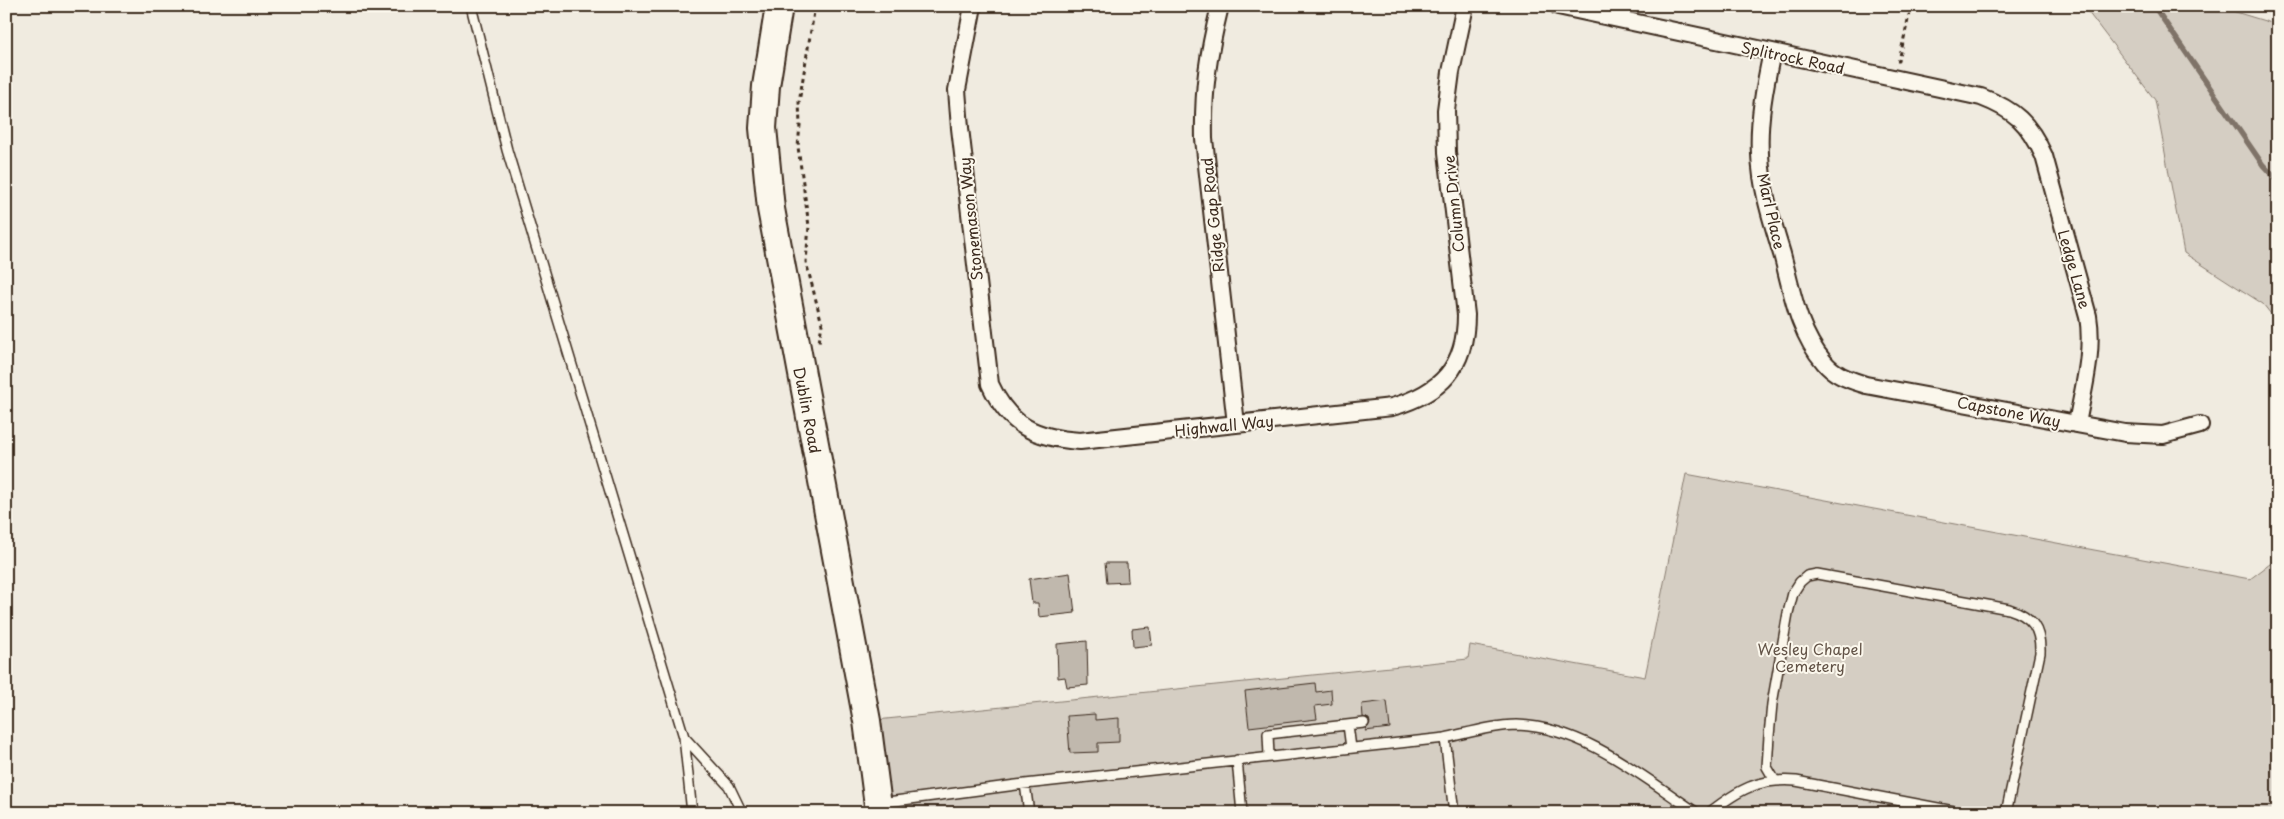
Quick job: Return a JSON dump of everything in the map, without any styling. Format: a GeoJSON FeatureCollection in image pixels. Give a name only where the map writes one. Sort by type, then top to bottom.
{"type":"FeatureCollection","features":[{"type":"Feature","properties":{"kind":"main road","name":"Dublin Road"},"geometry":{"type":"LineString","coordinates":[[780,6],[767,77],[763,128],[771,209],[867,721],[878,808]]}},
{"type":"Feature","properties":{"kind":"street","name":"Stonemason Way"},"geometry":{"type":"LineString","coordinates":[[973,6],[957,90],[961,138],[990,384],[996,398],[1018,422]]}},
{"type":"Feature","properties":{"kind":"street","name":"Ridge Gap Road"},"geometry":{"type":"LineString","coordinates":[[1220,6],[1207,58],[1203,98],[1204,139],[1236,424]]}},
{"type":"Feature","properties":{"kind":"street","name":"Column Drive"},"geometry":{"type":"LineString","coordinates":[[1432,392],[1449,376],[1459,357],[1466,335],[1466,315],[1447,152],[1446,110],[1465,6]]}},
{"type":"Feature","properties":{"kind":"street","name":"Splitrock Road"},"geometry":{"type":"LineString","coordinates":[[1558,6],[1981,97],[2004,106],[2023,121]]}},
{"type":"Feature","properties":{"kind":"street","name":"Marl Place"},"geometry":{"type":"LineString","coordinates":[[1772,52],[1761,124],[1760,153],[1763,182],[1802,325],[1824,363]]}},
{"type":"Feature","properties":{"kind":"street","name":"Ledge Lane"},"geometry":{"type":"LineString","coordinates":[[2023,121],[2035,136],[2044,156],[2090,325],[2090,354],[2077,424]]}},
{"type":"Feature","properties":{"kind":"street","name":"Capstone Way"},"geometry":{"type":"LineString","coordinates":[[1824,363],[1834,372],[1866,385],[2125,433],[2163,435],[2200,426]]}},
{"type":"Feature","properties":{"kind":"street","name":"Highwall Way"},"geometry":{"type":"LineString","coordinates":[[1018,422],[1031,432],[1047,438],[1080,441],[1392,407],[1414,401],[1432,392]]}},
{"type":"Feature","properties":{"kind":"lane"},"geometry":{"type":"LineString","coordinates":[[471,6],[507,150],[684,737],[692,813]]}},
{"type":"Feature","properties":{"kind":"lane"},"geometry":{"type":"LineString","coordinates":[[1774,779],[1766,768],[1768,736],[1788,612],[1793,593],[1800,582],[1807,576],[1817,574],[2009,609],[2021,612],[2031,619],[2037,627],[2040,639],[2040,652],[2006,813]]}},
{"type":"Feature","properties":{"kind":"lane"},"geometry":{"type":"LineString","coordinates":[[1269,756],[1268,734],[1364,723]]}},
{"type":"Feature","properties":{"kind":"lane"},"geometry":{"type":"LineString","coordinates":[[1348,725],[1351,748]]}},
{"type":"Feature","properties":{"kind":"lane"},"geometry":{"type":"LineString","coordinates":[[878,808],[1025,784],[1445,738],[1495,727],[1517,725],[1569,737],[1611,757],[1697,813]]}},
{"type":"Feature","properties":{"kind":"lane"},"geometry":{"type":"LineString","coordinates":[[684,737],[729,786],[742,813]]}},
{"type":"Feature","properties":{"kind":"lane"},"geometry":{"type":"LineString","coordinates":[[1445,738],[1454,813]]}},
{"type":"Feature","properties":{"kind":"lane"},"geometry":{"type":"LineString","coordinates":[[1237,760],[1242,813]]}},
{"type":"Feature","properties":{"kind":"lane"},"geometry":{"type":"LineString","coordinates":[[1709,813],[1738,793],[1774,779],[1796,781],[1964,813]]}},
{"type":"Feature","properties":{"kind":"lane"},"geometry":{"type":"LineString","coordinates":[[1025,784],[1029,813]]}},
{"type":"Feature","properties":{"kind":"path"},"geometry":{"type":"LineString","coordinates":[[816,6],[799,102],[800,125],[798,147],[809,226],[806,262],[822,324],[817,350]]}},
{"type":"Feature","properties":{"kind":"path"},"geometry":{"type":"LineString","coordinates":[[1890,59],[1899,61],[1911,6]]}},
{"type":"Feature","properties":{"kind":"green space"},"geometry":{"type":"Polygon","coordinates":[[[2088,6],[2216,6],[2278,25],[2278,323],[2263,304],[2184,253],[2155,100],[2088,12],[2088,6]]]}},
{"type":"Feature","properties":{"kind":"green space","name":"Wesley Chapel Cemetery"},"geometry":{"type":"Polygon","coordinates":[[[1686,474],[2250,579],[2278,558],[2278,813],[879,813],[867,721],[1468,659],[1470,645],[1645,677],[1686,474]]]}},
{"type":"Feature","properties":{"kind":"building"},"geometry":{"type":"Polygon","coordinates":[[[1105,563],[1127,563],[1128,582],[1107,583],[1105,563]]]}},
{"type":"Feature","properties":{"kind":"building"},"geometry":{"type":"Polygon","coordinates":[[[1070,573],[1075,613],[1039,617],[1038,603],[1032,603],[1029,579],[1070,573]]]}},
{"type":"Feature","properties":{"kind":"building"},"geometry":{"type":"Polygon","coordinates":[[[1150,627],[1152,645],[1133,647],[1132,629],[1150,627]]]}},
{"type":"Feature","properties":{"kind":"building"},"geometry":{"type":"Polygon","coordinates":[[[1087,641],[1088,685],[1067,687],[1065,677],[1058,678],[1057,644],[1087,641]]]}},
{"type":"Feature","properties":{"kind":"building"},"geometry":{"type":"Polygon","coordinates":[[[1315,683],[1316,692],[1331,690],[1332,704],[1315,706],[1317,719],[1249,727],[1245,691],[1315,683]]]}},
{"type":"Feature","properties":{"kind":"building"},"geometry":{"type":"Polygon","coordinates":[[[1387,701],[1390,728],[1365,731],[1370,723],[1369,719],[1363,717],[1362,704],[1387,701]]]}},
{"type":"Feature","properties":{"kind":"building"},"geometry":{"type":"Polygon","coordinates":[[[1095,714],[1095,720],[1119,718],[1119,742],[1098,743],[1098,752],[1070,753],[1067,716],[1095,714]]]}},
{"type":"Feature","properties":{"kind":"waterway"},"geometry":{"type":"LineString","coordinates":[[2154,6],[2263,165],[2278,181]]}}]}
